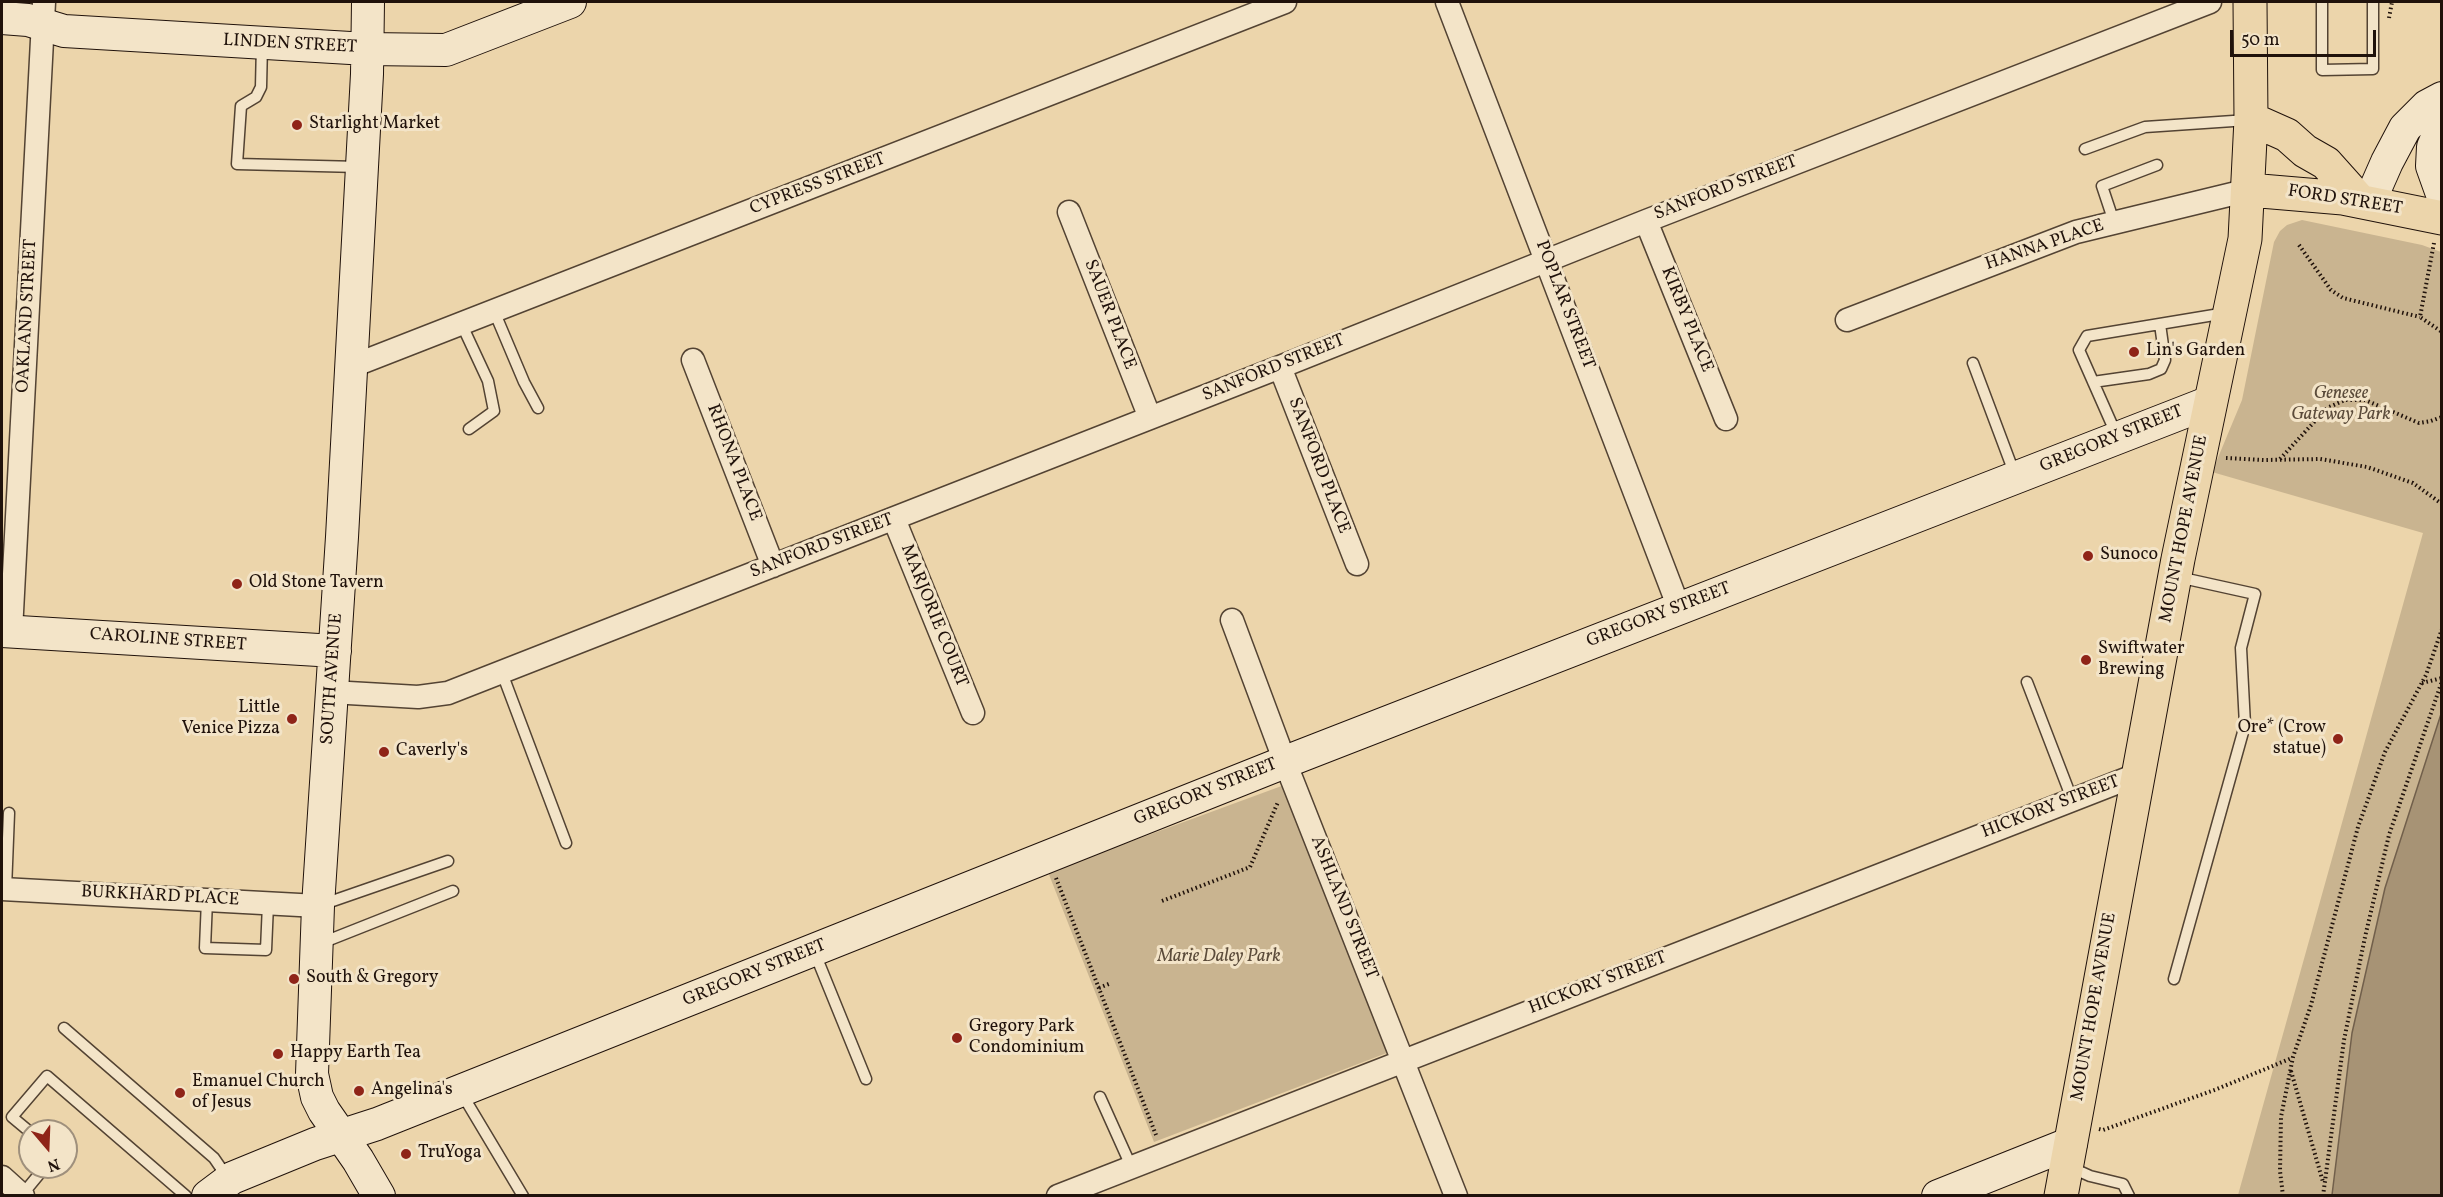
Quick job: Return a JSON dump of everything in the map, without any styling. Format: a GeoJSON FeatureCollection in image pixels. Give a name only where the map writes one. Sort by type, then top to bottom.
{"type":"FeatureCollection","features":[{"type":"Feature","properties":{"kind":"main road","name":"MOUNT HOPE AVENUE"},"geometry":{"type":"LineString","coordinates":[[2074,1158],[2175,576],[2245,239],[2251,119],[2250,2]]}},
{"type":"Feature","properties":{"kind":"main road"},"geometry":{"type":"LineString","coordinates":[[2251,119],[2287,135],[2305,151],[2326,163],[2365,202]]}},
{"type":"Feature","properties":{"kind":"main road","name":"FORD STREET"},"geometry":{"type":"LineString","coordinates":[[2248,190],[2285,191],[2365,202],[2438,230]]}},
{"type":"Feature","properties":{"kind":"street","name":"SOUTH AVENUE"},"geometry":{"type":"LineString","coordinates":[[368,2],[362,167],[335,651],[318,906],[312,1074],[317,1096],[379,1196]]}},
{"type":"Feature","properties":{"kind":"street","name":"LINDEN STREET"},"geometry":{"type":"LineString","coordinates":[[2,18],[28,20],[43,13],[64,31],[262,44],[446,50],[570,2]]}},
{"type":"Feature","properties":{"kind":"street","name":"CYPRESS STREET"},"geometry":{"type":"LineString","coordinates":[[350,367],[1285,2]]}},
{"type":"Feature","properties":{"kind":"street","name":"POPLAR STREET"},"geometry":{"type":"LineString","coordinates":[[1448,2],[1679,608]]}},
{"type":"Feature","properties":{"kind":"street","name":"SANFORD STREET"},"geometry":{"type":"LineString","coordinates":[[331,692],[396,697],[434,696],[448,693],[1280,367],[1646,220],[2210,2]]}},
{"type":"Feature","properties":{"kind":"street","name":"OAKLAND STREET"},"geometry":{"type":"LineString","coordinates":[[6,631],[43,13]]}},
{"type":"Feature","properties":{"kind":"street"},"geometry":{"type":"LineString","coordinates":[[2365,202],[2405,128],[2427,106],[2442,98]]}},
{"type":"Feature","properties":{"kind":"street"},"geometry":{"type":"LineString","coordinates":[[2442,126],[2433,147],[2432,166],[2442,194]]}},
{"type":"Feature","properties":{"kind":"street","name":"HANNA PLACE"},"geometry":{"type":"LineString","coordinates":[[1847,320],[2076,232],[2248,190]]}},
{"type":"Feature","properties":{"kind":"street","name":"SAUER PLACE"},"geometry":{"type":"LineString","coordinates":[[1069,212],[1150,418]]}},
{"type":"Feature","properties":{"kind":"street","name":"KIRBY PLACE"},"geometry":{"type":"LineString","coordinates":[[1646,220],[1726,419]]}},
{"type":"Feature","properties":{"kind":"street","name":"RHONA PLACE"},"geometry":{"type":"LineString","coordinates":[[693,360],[773,566]]}},
{"type":"Feature","properties":{"kind":"street","name":"SANFORD PLACE"},"geometry":{"type":"LineString","coordinates":[[1280,367],[1357,564]]}},
{"type":"Feature","properties":{"kind":"street","name":"GREGORY STREET"},"geometry":{"type":"LineString","coordinates":[[219,1188],[315,1144],[377,1124],[1285,762],[2210,402]]}},
{"type":"Feature","properties":{"kind":"street","name":"MARJORIE COURT"},"geometry":{"type":"LineString","coordinates":[[894,519],[973,713]]}},
{"type":"Feature","properties":{"kind":"street","name":"ASHLAND STREET"},"geometry":{"type":"LineString","coordinates":[[1232,620],[1285,762],[1456,1196]]}},
{"type":"Feature","properties":{"kind":"street","name":"CAROLINE STREET"},"geometry":{"type":"LineString","coordinates":[[6,631],[335,651]]}},
{"type":"Feature","properties":{"kind":"street","name":"HICKORY STREET"},"geometry":{"type":"LineString","coordinates":[[1058,1196],[1403,1059],[2139,774]]}},
{"type":"Feature","properties":{"kind":"street","name":"BURKHARD PLACE"},"geometry":{"type":"LineString","coordinates":[[4,889],[318,906]]}},
{"type":"Feature","properties":{"kind":"street"},"geometry":{"type":"LineString","coordinates":[[1938,1196],[2074,1158]]}},
{"type":"Feature","properties":{"kind":"street"},"geometry":{"type":"LineString","coordinates":[[2,1177],[23,1195]]}},
{"type":"Feature","properties":{"kind":"lane"},"geometry":{"type":"LineString","coordinates":[[2322,2],[2322,70],[2373,69],[2373,2]]}},
{"type":"Feature","properties":{"kind":"lane"},"geometry":{"type":"LineString","coordinates":[[262,44],[261,87],[256,97],[241,106],[237,164],[362,167]]}},
{"type":"Feature","properties":{"kind":"lane"},"geometry":{"type":"LineString","coordinates":[[2085,149],[2145,127],[2251,119]]}},
{"type":"Feature","properties":{"kind":"lane"},"geometry":{"type":"LineString","coordinates":[[2114,222],[2102,186],[2157,165]]}},
{"type":"Feature","properties":{"kind":"lane"},"geometry":{"type":"LineString","coordinates":[[494,311],[524,382],[538,408]]}},
{"type":"Feature","properties":{"kind":"lane"},"geometry":{"type":"LineString","coordinates":[[2118,439],[2079,350],[2087,336],[2229,312]]}},
{"type":"Feature","properties":{"kind":"lane"},"geometry":{"type":"LineString","coordinates":[[461,323],[488,381],[494,411],[469,429]]}},
{"type":"Feature","properties":{"kind":"lane"},"geometry":{"type":"LineString","coordinates":[[2093,382],[2149,374],[2161,369],[2164,360],[2160,324]]}},
{"type":"Feature","properties":{"kind":"lane"},"geometry":{"type":"LineString","coordinates":[[1973,363],[2016,478]]}},
{"type":"Feature","properties":{"kind":"lane"},"geometry":{"type":"LineString","coordinates":[[2174,978],[2245,725],[2241,648],[2255,594],[2175,576]]}},
{"type":"Feature","properties":{"kind":"lane"},"geometry":{"type":"LineString","coordinates":[[502,672],[566,843]]}},
{"type":"Feature","properties":{"kind":"lane"},"geometry":{"type":"LineString","coordinates":[[2027,682],[2072,799]]}},
{"type":"Feature","properties":{"kind":"lane"},"geometry":{"type":"LineString","coordinates":[[4,889],[9,813]]}},
{"type":"Feature","properties":{"kind":"lane"},"geometry":{"type":"LineString","coordinates":[[318,906],[448,861]]}},
{"type":"Feature","properties":{"kind":"lane"},"geometry":{"type":"LineString","coordinates":[[317,945],[453,891]]}},
{"type":"Feature","properties":{"kind":"lane"},"geometry":{"type":"LineString","coordinates":[[207,900],[205,948],[266,950],[268,904]]}},
{"type":"Feature","properties":{"kind":"lane"},"geometry":{"type":"LineString","coordinates":[[814,951],[866,1079]]}},
{"type":"Feature","properties":{"kind":"lane"},"geometry":{"type":"LineString","coordinates":[[64,1028],[214,1158],[219,1188]]}},
{"type":"Feature","properties":{"kind":"lane"},"geometry":{"type":"LineString","coordinates":[[18,1122],[12,1117],[47,1076],[186,1196]]}},
{"type":"Feature","properties":{"kind":"lane"},"geometry":{"type":"LineString","coordinates":[[461,1091],[522,1196]]}},
{"type":"Feature","properties":{"kind":"lane"},"geometry":{"type":"LineString","coordinates":[[1100,1097],[1131,1166]]}},
{"type":"Feature","properties":{"kind":"lane"},"geometry":{"type":"LineString","coordinates":[[2074,1158],[2090,1176],[2123,1184],[2129,1196]]}},
{"type":"Feature","properties":{"kind":"lane"},"geometry":{"type":"LineString","coordinates":[[23,1195],[36,1179]]}},
{"type":"Feature","properties":{"kind":"path"},"geometry":{"type":"LineString","coordinates":[[2420,317],[2438,230]]}},
{"type":"Feature","properties":{"kind":"path"},"geometry":{"type":"LineString","coordinates":[[2299,245],[2331,290],[2343,298],[2420,317],[2442,332]]}},
{"type":"Feature","properties":{"kind":"path"},"geometry":{"type":"LineString","coordinates":[[2280,460],[2327,408],[2345,400],[2365,400],[2419,423],[2442,417]]}},
{"type":"Feature","properties":{"kind":"path"},"geometry":{"type":"LineString","coordinates":[[2226,458],[2320,459],[2367,467],[2413,483],[2442,504]]}},
{"type":"Feature","properties":{"kind":"path"},"geometry":{"type":"LineString","coordinates":[[2283,1196],[2280,1171],[2280,1125],[2284,1094],[2293,1057],[2318,983],[2358,827],[2385,752],[2421,684],[2442,629]]}},
{"type":"Feature","properties":{"kind":"path"},"geometry":{"type":"LineString","coordinates":[[2323,1196],[2344,1040],[2386,846],[2442,680],[2421,684]]}},
{"type":"Feature","properties":{"kind":"path"},"geometry":{"type":"LineString","coordinates":[[1162,901],[1250,867],[1280,797]]}},
{"type":"Feature","properties":{"kind":"path"},"geometry":{"type":"LineString","coordinates":[[1055,877],[1156,1135]]}},
{"type":"Feature","properties":{"kind":"path"},"geometry":{"type":"LineString","coordinates":[[1099,988],[1112,983]]}},
{"type":"Feature","properties":{"kind":"path"},"geometry":{"type":"LineString","coordinates":[[2074,1158],[2103,1130],[2217,1089],[2293,1057]]}},
{"type":"Feature","properties":{"kind":"path"},"geometry":{"type":"LineString","coordinates":[[2291,1070],[2324,1184]]}},
{"type":"Feature","properties":{"kind":"green space","name":"Genesee Gateway Park"},"geometry":{"type":"Polygon","coordinates":[[[2302,220],[2422,245],[2441,252],[2441,714],[2385,888],[2352,1033],[2332,1195],[2238,1195],[2423,533],[2212,472],[2242,400],[2274,242],[2280,231],[2287,225],[2302,220]]]}},
{"type":"Feature","properties":{"kind":"green space","name":"Marie Daley Park"},"geometry":{"type":"Polygon","coordinates":[[[1287,784],[1392,1051],[1154,1142],[1048,872],[1287,784]]]}},
{"type":"Feature","properties":{"kind":"shaded area"},"geometry":{"type":"Polygon","coordinates":[[[2441,714],[2441,1195],[2332,1195],[2352,1033],[2385,888],[2441,714]]]}},
{"type":"Feature","properties":{"kind":"place","name":"Starlight Market"},"geometry":{"type":"Point","coordinates":[297,125]}},
{"type":"Feature","properties":{"kind":"place","name":"Lin's Garden"},"geometry":{"type":"Point","coordinates":[2134,352]}},
{"type":"Feature","properties":{"kind":"place","name":"Sunoco"},"geometry":{"type":"Point","coordinates":[2088,556]}},
{"type":"Feature","properties":{"kind":"place","name":"Old Stone Tavern"},"geometry":{"type":"Point","coordinates":[237,584]}},
{"type":"Feature","properties":{"kind":"place","name":"Swiftwater Brewing"},"geometry":{"type":"Point","coordinates":[2086,660]}},
{"type":"Feature","properties":{"kind":"place","name":"Little Venice Pizza"},"geometry":{"type":"Point","coordinates":[292,719]}},
{"type":"Feature","properties":{"kind":"place","name":"Ore* (Crow statue)"},"geometry":{"type":"Point","coordinates":[2338,739]}},
{"type":"Feature","properties":{"kind":"place","name":"Caverly's"},"geometry":{"type":"Point","coordinates":[384,752]}},
{"type":"Feature","properties":{"kind":"place","name":"South & Gregory"},"geometry":{"type":"Point","coordinates":[294,979]}},
{"type":"Feature","properties":{"kind":"place","name":"Gregory Park Condominium"},"geometry":{"type":"Point","coordinates":[957,1038]}},
{"type":"Feature","properties":{"kind":"place","name":"Happy Earth Tea"},"geometry":{"type":"Point","coordinates":[278,1054]}},
{"type":"Feature","properties":{"kind":"place","name":"Angelina's"},"geometry":{"type":"Point","coordinates":[359,1091]}},
{"type":"Feature","properties":{"kind":"place","name":"Emanuel Church of Jesus"},"geometry":{"type":"Point","coordinates":[180,1093]}},
{"type":"Feature","properties":{"kind":"place","name":"TruYoga"},"geometry":{"type":"Point","coordinates":[406,1154]}}]}
